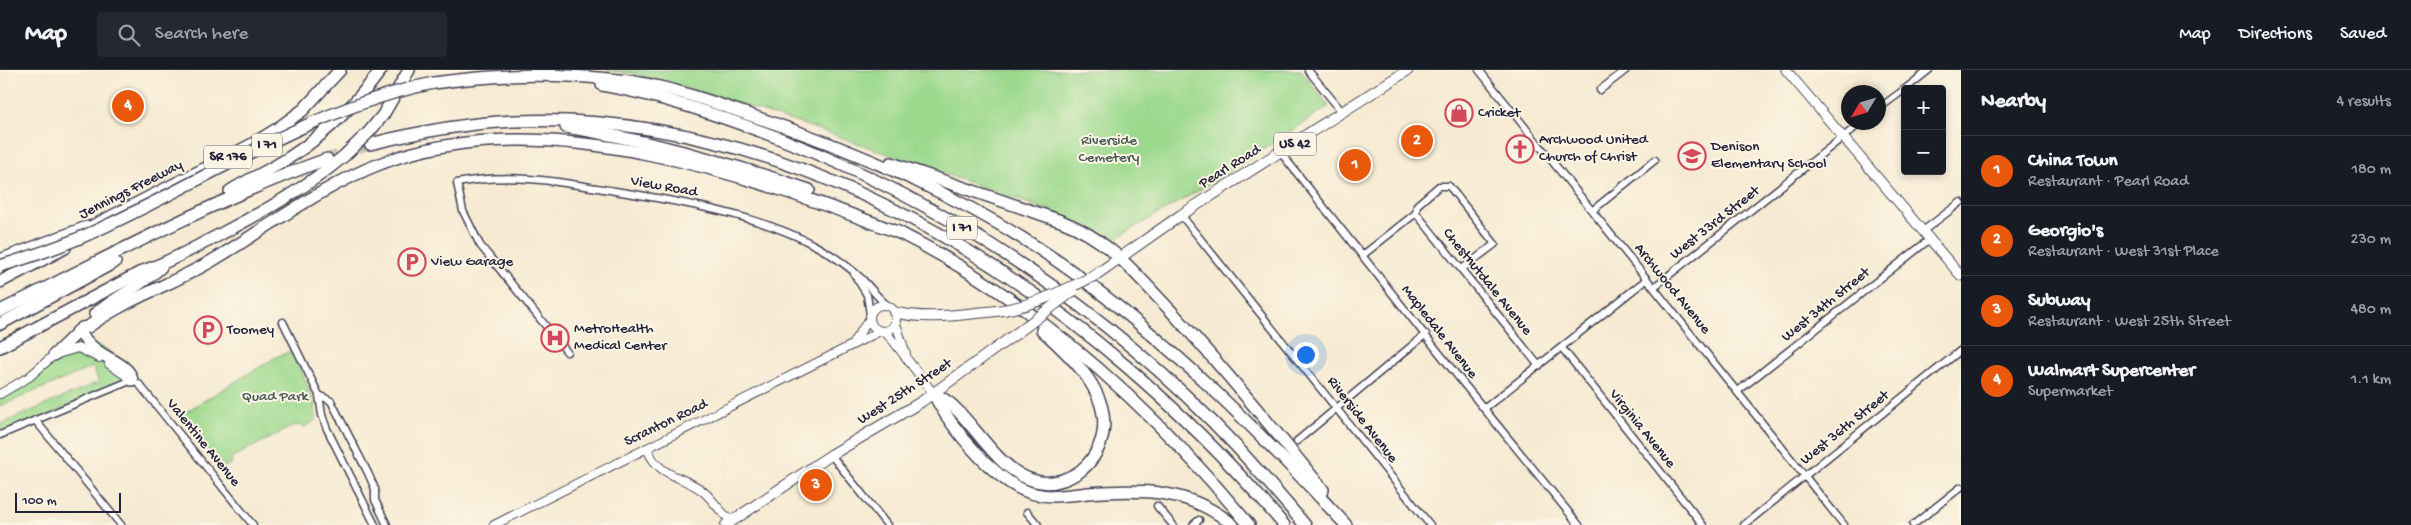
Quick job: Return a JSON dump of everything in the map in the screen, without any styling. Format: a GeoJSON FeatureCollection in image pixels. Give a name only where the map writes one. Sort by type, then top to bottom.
{"type":"FeatureCollection","features":[{"type":"Feature","properties":{"kind":"highway","name":"Jennings Freeway"},"geometry":{"type":"LineString","coordinates":[[0,272],[104,224],[249,146],[303,110],[340,70]]}},
{"type":"Feature","properties":{"kind":"highway","name":"SR 176"},"geometry":{"type":"LineString","coordinates":[[197,212],[244,182],[277,165],[308,144],[354,103],[380,70]]}},
{"type":"Feature","properties":{"kind":"highway"},"geometry":{"type":"LineString","coordinates":[[0,347],[143,271],[163,264],[261,212],[321,176],[358,145],[369,132],[387,108],[409,70]]}},
{"type":"Feature","properties":{"kind":"highway","name":"I 71"},"geometry":{"type":"LineString","coordinates":[[0,282],[104,224],[309,124],[377,98],[434,83],[482,77],[536,76],[615,87],[739,123],[855,171],[969,232],[1037,275],[1131,348],[1234,444],[1305,525]]}},
{"type":"Feature","properties":{"kind":"highway"},"geometry":{"type":"LineString","coordinates":[[536,76],[634,82],[714,102],[1074,226],[1095,237],[1121,257],[1220,364],[1350,525]]}},
{"type":"Feature","properties":{"kind":"highway","name":"I 71"},"geometry":{"type":"LineString","coordinates":[[370,144],[451,126],[514,121],[590,122],[683,136],[741,150],[793,168],[901,213],[990,264],[1112,353],[1204,436],[1284,525]]}},
{"type":"Feature","properties":{"kind":"highway"},"geometry":{"type":"LineString","coordinates":[[514,121],[612,134],[716,161],[817,194],[902,234],[958,265],[1014,301],[1057,334],[1114,383],[1170,437],[1249,525]]}},
{"type":"Feature","properties":{"kind":"highway"},"geometry":{"type":"LineString","coordinates":[[80,330],[131,300],[199,268],[338,183],[400,157],[452,144],[488,140],[529,140],[612,148],[652,156],[762,183],[822,202],[902,234]]}},
{"type":"Feature","properties":{"kind":"highway"},"geometry":{"type":"LineString","coordinates":[[830,143],[976,211],[1072,272],[1186,364],[1272,446],[1346,525]]}},
{"type":"Feature","properties":{"kind":"highway","name":"I 71"},"geometry":{"type":"LineString","coordinates":[[0,311],[197,212],[285,174],[327,159]]}},
{"type":"Feature","properties":{"kind":"highway"},"geometry":{"type":"LineString","coordinates":[[0,324],[106,266],[275,183],[285,174]]}},
{"type":"Feature","properties":{"kind":"highway"},"geometry":{"type":"LineString","coordinates":[[0,260],[104,224]]}},
{"type":"Feature","properties":{"kind":"highway"},"geometry":{"type":"LineString","coordinates":[[0,266],[104,224]]}},
{"type":"Feature","properties":{"kind":"highway"},"geometry":{"type":"LineString","coordinates":[[54,355],[80,330],[85,322],[103,308],[148,280],[163,264]]}},
{"type":"Feature","properties":{"kind":"highway"},"geometry":{"type":"LineString","coordinates":[[933,392],[954,406],[1012,469],[1034,481],[1055,482],[1073,476],[1094,458],[1100,446],[1104,417],[1100,400],[1085,375],[1065,352],[1020,311],[958,265]]}},
{"type":"Feature","properties":{"kind":"highway"},"geometry":{"type":"LineString","coordinates":[[80,330],[97,352],[126,370],[132,380]]}},
{"type":"Feature","properties":{"kind":"highway"},"geometry":{"type":"LineString","coordinates":[[933,392],[944,414],[992,468],[1003,479],[1023,490],[1047,496],[1132,490],[1165,493],[1197,503],[1232,525]]}},
{"type":"Feature","properties":{"kind":"main road","name":"Pearl Road"},"geometry":{"type":"LineString","coordinates":[[1094,276],[1181,215],[1281,153],[1408,70]]}},
{"type":"Feature","properties":{"kind":"main road"},"geometry":{"type":"LineString","coordinates":[[1786,70],[1961,276]]}},
{"type":"Feature","properties":{"kind":"main road"},"geometry":{"type":"LineString","coordinates":[[892,313],[908,316],[941,317],[1010,310],[1035,303],[1094,276]]}},
{"type":"Feature","properties":{"kind":"main road","name":"West 25th Street"},"geometry":{"type":"LineString","coordinates":[[732,524],[831,455],[933,392],[1094,276]]}},
{"type":"Feature","properties":{"kind":"street"},"geometry":{"type":"LineString","coordinates":[[1308,70],[1343,113]]}},
{"type":"Feature","properties":{"kind":"street","name":"Archwood Avenue"},"geometry":{"type":"LineString","coordinates":[[1479,70],[1844,525]]}},
{"type":"Feature","properties":{"kind":"street"},"geometry":{"type":"LineString","coordinates":[[1600,90],[1626,70]]}},
{"type":"Feature","properties":{"kind":"street"},"geometry":{"type":"LineString","coordinates":[[1910,85],[1929,70]]}},
{"type":"Feature","properties":{"kind":"street"},"geometry":{"type":"LineString","coordinates":[[1886,103],[1901,92]]}},
{"type":"Feature","properties":{"kind":"street","name":"West 33rd Street"},"geometry":{"type":"LineString","coordinates":[[1654,287],[1852,130]]}},
{"type":"Feature","properties":{"kind":"street","name":"Mapledale Avenue"},"geometry":{"type":"LineString","coordinates":[[1281,153],[1579,525]]}},
{"type":"Feature","properties":{"kind":"street"},"geometry":{"type":"LineString","coordinates":[[1593,210],[1655,160]]}},
{"type":"Feature","properties":{"kind":"street","name":"View Road"},"geometry":{"type":"LineString","coordinates":[[567,352],[480,245],[463,211],[457,183],[480,179],[531,178],[693,204],[766,226],[814,244],[837,258],[862,279],[892,313]]}},
{"type":"Feature","properties":{"kind":"street"},"geometry":{"type":"LineString","coordinates":[[1363,255],[1416,213],[1417,205],[1439,186],[1449,186],[1495,244],[1462,269]]}},
{"type":"Feature","properties":{"kind":"street"},"geometry":{"type":"LineString","coordinates":[[1923,231],[1961,202]]}},
{"type":"Feature","properties":{"kind":"street","name":"Chestnutdale Avenue"},"geometry":{"type":"LineString","coordinates":[[1416,213],[1539,366]]}},
{"type":"Feature","properties":{"kind":"street","name":"Riverside Avenue"},"geometry":{"type":"LineString","coordinates":[[1181,215],[1430,525]]}},
{"type":"Feature","properties":{"kind":"street","name":"West 34th Street"},"geometry":{"type":"LineString","coordinates":[[1738,391],[1930,239]]}},
{"type":"Feature","properties":{"kind":"street","name":"View Road"},"geometry":{"type":"LineString","coordinates":[[853,273],[866,295],[870,316]]}},
{"type":"Feature","properties":{"kind":"street"},"geometry":{"type":"LineString","coordinates":[[1485,408],[1647,279]]}},
{"type":"Feature","properties":{"kind":"street"},"geometry":{"type":"LineString","coordinates":[[892,313],[876,307],[870,316],[872,326],[882,331],[908,359],[933,392]]}},
{"type":"Feature","properties":{"kind":"street"},"geometry":{"type":"LineString","coordinates":[[892,313],[908,359]]}},
{"type":"Feature","properties":{"kind":"street"},"geometry":{"type":"LineString","coordinates":[[882,331],[892,328],[892,313]]}},
{"type":"Feature","properties":{"kind":"street","name":"Scranton Road"},"geometry":{"type":"LineString","coordinates":[[851,344],[870,316]]}},
{"type":"Feature","properties":{"kind":"street"},"geometry":{"type":"LineString","coordinates":[[283,322],[319,395],[322,415],[375,525]]}},
{"type":"Feature","properties":{"kind":"street","name":"Scranton Road"},"geometry":{"type":"LineString","coordinates":[[494,525],[851,344],[882,331]]}},
{"type":"Feature","properties":{"kind":"street"},"geometry":{"type":"LineString","coordinates":[[1297,441],[1426,334]]}},
{"type":"Feature","properties":{"kind":"street"},"geometry":{"type":"LineString","coordinates":[[0,394],[29,377],[54,355],[73,348],[83,349],[98,356],[132,380]]}},
{"type":"Feature","properties":{"kind":"street","name":"Virginia Avenue"},"geometry":{"type":"LineString","coordinates":[[1562,348],[1703,525]]}},
{"type":"Feature","properties":{"kind":"street","name":"West 36th Street"},"geometry":{"type":"LineString","coordinates":[[1744,525],[1961,350]]}},
{"type":"Feature","properties":{"kind":"street"},"geometry":{"type":"LineString","coordinates":[[0,435],[132,380]]}},
{"type":"Feature","properties":{"kind":"street","name":"Valentine Avenue"},"geometry":{"type":"LineString","coordinates":[[132,380],[139,384],[254,525]]}},
{"type":"Feature","properties":{"kind":"street"},"geometry":{"type":"LineString","coordinates":[[319,395],[331,401],[368,473],[375,490],[374,500],[386,524]]}},
{"type":"Feature","properties":{"kind":"street"},"geometry":{"type":"LineString","coordinates":[[35,420],[121,525]]}},
{"type":"Feature","properties":{"kind":"street"},"geometry":{"type":"LineString","coordinates":[[647,448],[668,474],[698,488],[732,524]]}},
{"type":"Feature","properties":{"kind":"street"},"geometry":{"type":"LineString","coordinates":[[831,455],[887,525]]}},
{"type":"Feature","properties":{"kind":"street"},"geometry":{"type":"LineString","coordinates":[[1913,525],[1961,487]]}},
{"type":"Feature","properties":{"kind":"street"},"geometry":{"type":"LineString","coordinates":[[366,505],[374,500]]}},
{"type":"Feature","properties":{"kind":"street"},"geometry":{"type":"LineString","coordinates":[[1157,506],[1173,525]]}},
{"type":"Feature","properties":{"kind":"street"},"geometry":{"type":"LineString","coordinates":[[1027,512],[1038,525]]}},
{"type":"Feature","properties":{"kind":"street"},"geometry":{"type":"LineString","coordinates":[[1193,525],[1199,520]]}},
{"type":"Feature","properties":{"kind":"green space","name":"Riverside Cemetery"},"geometry":{"type":"Polygon","coordinates":[[[607,70],[1301,70],[1329,106],[1220,178],[1113,240],[1056,213],[814,128],[704,93],[638,75],[607,70]]]}},
{"type":"Feature","properties":{"kind":"green space"},"geometry":{"type":"Polygon","coordinates":[[[91,345],[98,346],[110,353],[121,362],[135,379],[0,435],[0,424],[99,382],[93,367],[0,406],[0,394],[56,358],[91,345]]]}},
{"type":"Feature","properties":{"kind":"green space","name":"Quad Park"},"geometry":{"type":"Polygon","coordinates":[[[291,351],[311,395],[316,420],[303,428],[302,426],[295,425],[231,458],[232,463],[222,468],[179,416],[276,357],[291,351]]]}},
{"type":"Feature","properties":{"kind":"tunnel"},"geometry":{"type":"LineString","coordinates":[[327,159],[370,144]]}},
{"type":"Feature","properties":{"kind":"place","name":"Walmart Supercenter"},"geometry":{"type":"Point","coordinates":[128,106]}},
{"type":"Feature","properties":{"kind":"place","name":"Cricket"},"geometry":{"type":"Point","coordinates":[1459,113]}},
{"type":"Feature","properties":{"kind":"place","name":"Georgio's"},"geometry":{"type":"Point","coordinates":[1417,141]}},
{"type":"Feature","properties":{"kind":"place","name":"Archwood United Church of Christ"},"geometry":{"type":"Point","coordinates":[1520,149]}},
{"type":"Feature","properties":{"kind":"place","name":"Denison Elementary School"},"geometry":{"type":"Point","coordinates":[1692,156]}},
{"type":"Feature","properties":{"kind":"place","name":"China Town"},"geometry":{"type":"Point","coordinates":[1355,165]}},
{"type":"Feature","properties":{"kind":"place","name":"View Garage"},"geometry":{"type":"Point","coordinates":[412,262]}},
{"type":"Feature","properties":{"kind":"place","name":"Toomey"},"geometry":{"type":"Point","coordinates":[208,330]}},
{"type":"Feature","properties":{"kind":"place","name":"MetroHealth Medical Center"},"geometry":{"type":"Point","coordinates":[555,338]}},
{"type":"Feature","properties":{"kind":"place","name":"Subway"},"geometry":{"type":"Point","coordinates":[816,485]}}]}
